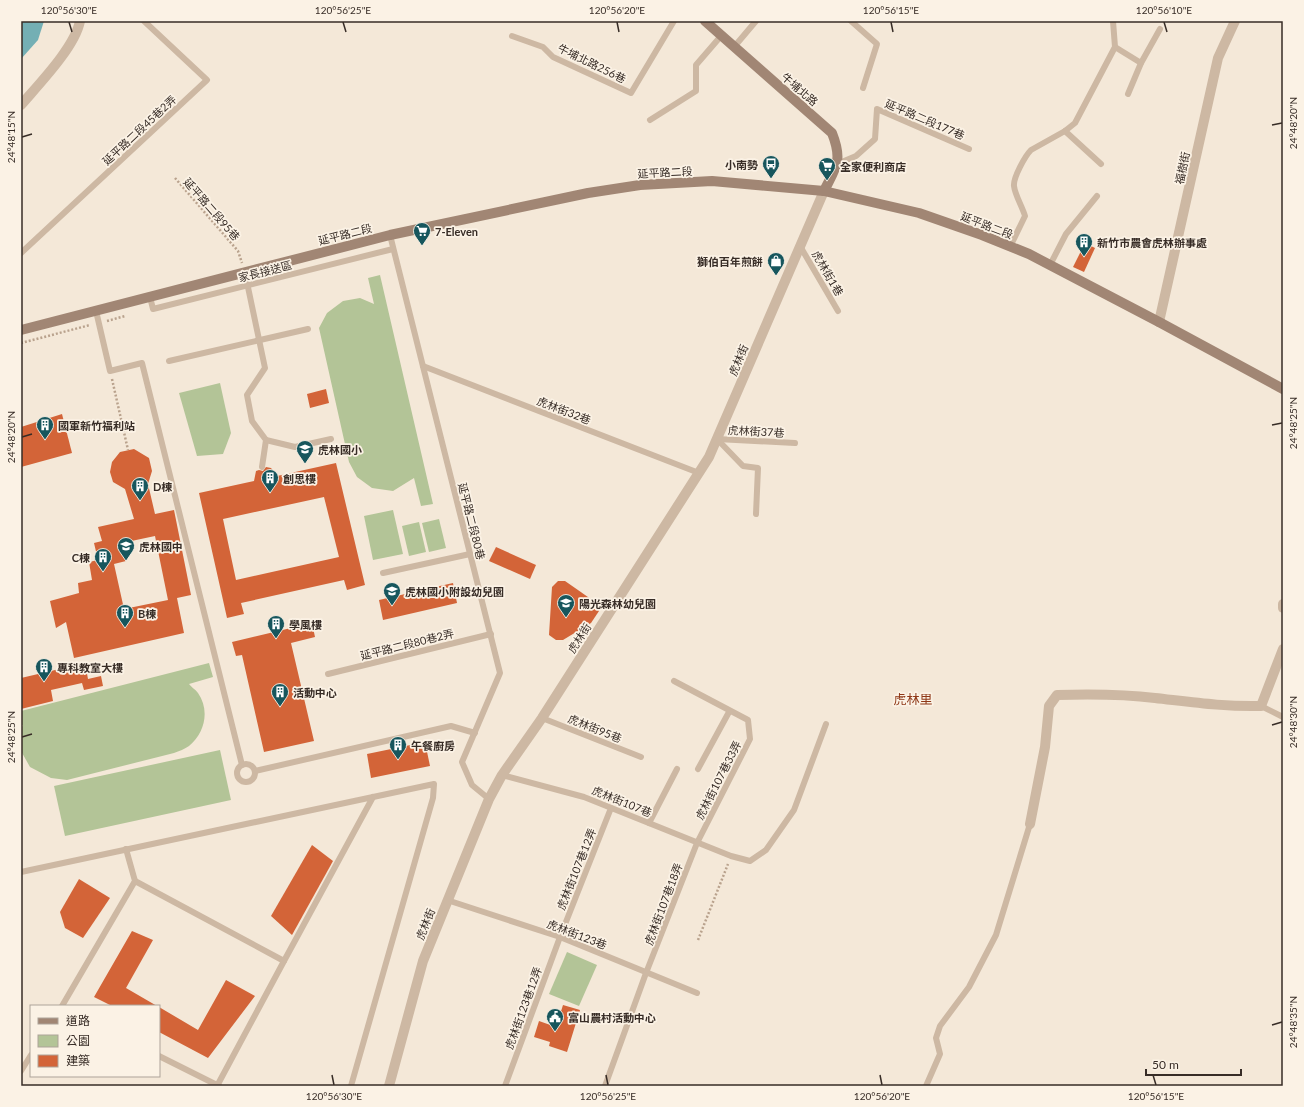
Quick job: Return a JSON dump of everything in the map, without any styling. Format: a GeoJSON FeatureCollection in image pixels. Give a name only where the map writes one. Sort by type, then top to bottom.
{"type":"FeatureCollection","features":[{"type":"Feature","properties":{"kind":"street"},"geometry":{"type":"LineString","coordinates":[[21,105],[66,50],[78,30],[80,21]]}},
{"type":"Feature","properties":{"kind":"street","name":"牛埔北路"},"geometry":{"type":"LineString","coordinates":[[705,21],[832,133],[838,147],[837,164],[824,191]]}},
{"type":"Feature","properties":{"kind":"street","name":"福樹街"},"geometry":{"type":"LineString","coordinates":[[1159,322],[1218,58],[1235,21]]}},
{"type":"Feature","properties":{"kind":"street","name":"延平路二段"},"geometry":{"type":"LineString","coordinates":[[21,330],[390,235],[588,193],[640,185],[712,181],[824,191],[919,213],[1010,246],[1029,254],[1159,322],[1283,389]]}},
{"type":"Feature","properties":{"kind":"street","name":"虎林街"},"geometry":{"type":"LineString","coordinates":[[389,1086],[423,961],[489,800],[502,775],[542,718],[709,457],[824,191]]}},
{"type":"Feature","properties":{"kind":"street"},"geometry":{"type":"LineString","coordinates":[[1030,824],[1045,747],[1049,706],[1057,695],[1098,694],[1154,698],[1220,706],[1261,706],[1283,649]]}},
{"type":"Feature","properties":{"kind":"lane","name":"延平路二段45巷2弄"},"geometry":{"type":"LineString","coordinates":[[21,253],[207,80],[144,21]]}},
{"type":"Feature","properties":{"kind":"lane","name":"牛埔北路256巷"},"geometry":{"type":"LineString","coordinates":[[512,36],[543,47],[553,57],[631,93],[674,21]]}},
{"type":"Feature","properties":{"kind":"lane"},"geometry":{"type":"LineString","coordinates":[[734,47],[756,21]]}},
{"type":"Feature","properties":{"kind":"lane"},"geometry":{"type":"LineString","coordinates":[[851,21],[877,44],[863,88]]}},
{"type":"Feature","properties":{"kind":"lane"},"geometry":{"type":"LineString","coordinates":[[1010,246],[1025,216],[1014,186],[1016,177],[1031,150],[1065,131],[1075,123],[1115,46],[1112,21]]}},
{"type":"Feature","properties":{"kind":"lane"},"geometry":{"type":"LineString","coordinates":[[1128,94],[1141,63],[1160,29]]}},
{"type":"Feature","properties":{"kind":"lane"},"geometry":{"type":"LineString","coordinates":[[650,120],[696,90],[696,65],[721,36]]}},
{"type":"Feature","properties":{"kind":"lane"},"geometry":{"type":"LineString","coordinates":[[1115,46],[1141,63]]}},
{"type":"Feature","properties":{"kind":"lane","name":"延平路二段177巷"},"geometry":{"type":"LineString","coordinates":[[837,164],[856,156],[875,139],[877,110],[969,149]]}},
{"type":"Feature","properties":{"kind":"lane"},"geometry":{"type":"LineString","coordinates":[[1065,131],[1101,164]]}},
{"type":"Feature","properties":{"kind":"lane"},"geometry":{"type":"LineString","coordinates":[[1050,265],[1066,234],[1097,196]]}},
{"type":"Feature","properties":{"kind":"lane","name":"延平路二段80巷"},"geometry":{"type":"LineString","coordinates":[[390,235],[500,673],[462,762],[472,785],[489,800]]}},
{"type":"Feature","properties":{"kind":"lane","name":"虎林街1巷"},"geometry":{"type":"LineString","coordinates":[[800,246],[838,311]]}},
{"type":"Feature","properties":{"kind":"lane","name":"家長接送區"},"geometry":{"type":"LineString","coordinates":[[150,297],[153,309],[393,249]]}},
{"type":"Feature","properties":{"kind":"lane"},"geometry":{"type":"LineString","coordinates":[[245,273],[265,368],[247,395],[252,422],[266,440],[295,447],[331,439]]}},
{"type":"Feature","properties":{"kind":"lane"},"geometry":{"type":"LineString","coordinates":[[96,311],[110,371],[142,363],[242,765]]}},
{"type":"Feature","properties":{"kind":"lane"},"geometry":{"type":"LineString","coordinates":[[169,361],[308,329]]}},
{"type":"Feature","properties":{"kind":"lane","name":"虎林街32巷"},"geometry":{"type":"LineString","coordinates":[[423,366],[699,473]]}},
{"type":"Feature","properties":{"kind":"lane"},"geometry":{"type":"LineString","coordinates":[[717,439],[743,466],[758,468],[756,514]]}},
{"type":"Feature","properties":{"kind":"lane","name":"虎林街37巷"},"geometry":{"type":"LineString","coordinates":[[717,439],[795,443]]}},
{"type":"Feature","properties":{"kind":"lane"},"geometry":{"type":"LineString","coordinates":[[262,467],[266,440]]}},
{"type":"Feature","properties":{"kind":"lane"},"geometry":{"type":"LineString","coordinates":[[383,573],[470,554]]}},
{"type":"Feature","properties":{"kind":"lane","name":"延平路二段80巷2弄"},"geometry":{"type":"LineString","coordinates":[[328,674],[491,634]]}},
{"type":"Feature","properties":{"kind":"lane","name":"虎林街107巷33弄"},"geometry":{"type":"LineString","coordinates":[[674,681],[730,712],[748,720],[750,739],[698,843]]}},
{"type":"Feature","properties":{"kind":"lane"},"geometry":{"type":"LineString","coordinates":[[1261,706],[1283,717]]}},
{"type":"Feature","properties":{"kind":"lane","name":"虎林街107巷33弄"},"geometry":{"type":"LineString","coordinates":[[698,769],[730,712]]}},
{"type":"Feature","properties":{"kind":"lane","name":"虎林街95巷"},"geometry":{"type":"LineString","coordinates":[[542,718],[641,757]]}},
{"type":"Feature","properties":{"kind":"lane","name":"虎林街107巷"},"geometry":{"type":"LineString","coordinates":[[502,775],[584,797],[731,856],[750,860],[766,850],[794,810],[826,724]]}},
{"type":"Feature","properties":{"kind":"lane"},"geometry":{"type":"LineString","coordinates":[[255,771],[452,726],[475,733]]}},
{"type":"Feature","properties":{"kind":"lane"},"geometry":{"type":"LineString","coordinates":[[242,765],[250,765],[255,771],[254,777],[250,782],[244,782],[238,778],[237,775],[238,769],[242,765]]}},
{"type":"Feature","properties":{"kind":"lane"},"geometry":{"type":"LineString","coordinates":[[649,823],[677,769]]}},
{"type":"Feature","properties":{"kind":"lane"},"geometry":{"type":"LineString","coordinates":[[21,872],[434,784],[432,798],[351,1086]]}},
{"type":"Feature","properties":{"kind":"lane"},"geometry":{"type":"LineString","coordinates":[[160,1057],[218,1086],[373,797]]}},
{"type":"Feature","properties":{"kind":"lane","name":"虎林街107巷12弄"},"geometry":{"type":"LineString","coordinates":[[560,937],[611,808]]}},
{"type":"Feature","properties":{"kind":"lane"},"geometry":{"type":"LineString","coordinates":[[926,1086],[940,1054],[936,1038],[940,1026],[969,987],[996,935],[1030,824]]}},
{"type":"Feature","properties":{"kind":"lane","name":"虎林街107巷18弄"},"geometry":{"type":"LineString","coordinates":[[605,1086],[646,973],[698,843]]}},
{"type":"Feature","properties":{"kind":"lane"},"geometry":{"type":"LineString","coordinates":[[63,1005],[135,881],[126,849]]}},
{"type":"Feature","properties":{"kind":"lane"},"geometry":{"type":"LineString","coordinates":[[135,881],[284,961]]}},
{"type":"Feature","properties":{"kind":"lane","name":"虎林街123巷"},"geometry":{"type":"LineString","coordinates":[[448,900],[560,937],[697,994]]}},
{"type":"Feature","properties":{"kind":"lane","name":"虎林街123巷12弄"},"geometry":{"type":"LineString","coordinates":[[506,1086],[560,937]]}},
{"type":"Feature","properties":{"kind":"lane"},"geometry":{"type":"LineString","coordinates":[[21,1071],[30,1057]]}},
{"type":"Feature","properties":{"kind":"path","name":"延平路二段95巷"},"geometry":{"type":"LineString","coordinates":[[175,178],[238,251],[245,273]]}},
{"type":"Feature","properties":{"kind":"path"},"geometry":{"type":"LineString","coordinates":[[21,343],[130,315]]}},
{"type":"Feature","properties":{"kind":"path"},"geometry":{"type":"LineString","coordinates":[[110,371],[128,450]]}},
{"type":"Feature","properties":{"kind":"path"},"geometry":{"type":"LineString","coordinates":[[698,940],[731,856]]}},
{"type":"Feature","properties":{"kind":"green space"},"geometry":{"type":"Polygon","coordinates":[[[380,275],[433,504],[421,506],[414,478],[393,491],[372,488],[357,477],[349,462],[319,328],[327,313],[343,301],[360,298],[374,304],[368,278],[380,275]]]}},
{"type":"Feature","properties":{"kind":"green space"},"geometry":{"type":"Polygon","coordinates":[[[220,383],[231,433],[223,454],[197,456],[179,393],[220,383]]]}},
{"type":"Feature","properties":{"kind":"green space"},"geometry":{"type":"Polygon","coordinates":[[[393,510],[403,554],[373,560],[364,516],[393,510]]]}},
{"type":"Feature","properties":{"kind":"green space"},"geometry":{"type":"Polygon","coordinates":[[[439,519],[446,548],[429,552],[422,523],[439,519]]]}},
{"type":"Feature","properties":{"kind":"green space"},"geometry":{"type":"Polygon","coordinates":[[[419,522],[426,552],[409,556],[402,526],[419,522]]]}},
{"type":"Feature","properties":{"kind":"green space"},"geometry":{"type":"Polygon","coordinates":[[[209,663],[213,677],[189,684],[198,693],[202,700],[205,714],[199,735],[189,746],[184,749],[174,753],[67,780],[51,778],[30,767],[21,751],[21,729],[23,725],[21,725],[21,711],[209,663]]]}},
{"type":"Feature","properties":{"kind":"green space"},"geometry":{"type":"Polygon","coordinates":[[[220,750],[231,800],[65,836],[54,786],[220,750]]]}},
{"type":"Feature","properties":{"kind":"green space"},"geometry":{"type":"Polygon","coordinates":[[[567,952],[597,965],[579,1006],[549,994],[567,952]]]}},
{"type":"Feature","properties":{"kind":"water"},"geometry":{"type":"Polygon","coordinates":[[[21,21],[44,21],[38,40],[21,59],[21,21]]]}},
{"type":"Feature","properties":{"kind":"building","name":"新竹市農會虎林辦事處"},"geometry":{"type":"Polygon","coordinates":[[[1085,243],[1095,248],[1084,272],[1073,267],[1085,243]]]}},
{"type":"Feature","properties":{"kind":"building"},"geometry":{"type":"Polygon","coordinates":[[[326,389],[329,403],[310,408],[307,394],[326,389]]]}},
{"type":"Feature","properties":{"kind":"building","name":"國軍新竹福利站"},"geometry":{"type":"Polygon","coordinates":[[[62,414],[72,453],[21,467],[21,427],[62,414]]]}},
{"type":"Feature","properties":{"kind":"building"},"geometry":{"type":"Polygon","coordinates":[[[134,449],[149,458],[152,471],[148,484],[155,514],[174,510],[191,595],[177,598],[184,633],[74,658],[66,622],[56,628],[50,601],[79,593],[78,583],[92,580],[89,562],[98,560],[94,543],[102,541],[98,527],[134,519],[125,489],[113,482],[110,472],[112,462],[120,452],[134,449]],[[155,536],[122,543],[126,561],[114,564],[124,609],[168,600],[155,536]]]}},
{"type":"Feature","properties":{"kind":"building"},"geometry":{"type":"Polygon","coordinates":[[[336,463],[365,585],[347,590],[344,580],[241,603],[244,614],[227,618],[199,493],[254,481],[256,471],[263,471],[266,467],[271,468],[277,476],[336,463]],[[324,497],[223,519],[236,580],[339,557],[324,497]]]}},
{"type":"Feature","properties":{"kind":"building"},"geometry":{"type":"Polygon","coordinates":[[[496,547],[536,565],[530,579],[489,561],[496,547]]]}},
{"type":"Feature","properties":{"kind":"building"},"geometry":{"type":"Polygon","coordinates":[[[558,581],[565,581],[598,604],[599,611],[591,623],[563,640],[556,640],[549,635],[552,587],[558,581]]]}},
{"type":"Feature","properties":{"kind":"building"},"geometry":{"type":"Polygon","coordinates":[[[453,583],[457,603],[383,620],[379,600],[453,583]]]}},
{"type":"Feature","properties":{"kind":"building","name":"活動中心"},"geometry":{"type":"Polygon","coordinates":[[[312,623],[315,637],[291,643],[314,741],[264,752],[242,655],[236,656],[232,642],[312,623]]]}},
{"type":"Feature","properties":{"kind":"building","name":"專科教室大樓"},"geometry":{"type":"Polygon","coordinates":[[[85,663],[88,679],[101,676],[103,686],[84,690],[82,683],[51,690],[53,701],[21,709],[21,678],[85,663]]]}},
{"type":"Feature","properties":{"kind":"building","name":"午餐廚房"},"geometry":{"type":"Polygon","coordinates":[[[425,742],[430,766],[371,778],[367,754],[425,742]]]}},
{"type":"Feature","properties":{"kind":"building"},"geometry":{"type":"Polygon","coordinates":[[[312,845],[333,861],[292,935],[271,916],[312,845]]]}},
{"type":"Feature","properties":{"kind":"building"},"geometry":{"type":"Polygon","coordinates":[[[79,879],[110,898],[83,938],[65,928],[60,912],[79,879]]]}},
{"type":"Feature","properties":{"kind":"building"},"geometry":{"type":"Polygon","coordinates":[[[132,931],[153,940],[126,988],[155,1005],[110,1005],[94,997],[132,931]]]}},
{"type":"Feature","properties":{"kind":"building"},"geometry":{"type":"Polygon","coordinates":[[[226,980],[255,996],[208,1058],[160,1033],[160,1008],[198,1030],[226,980]]]}},
{"type":"Feature","properties":{"kind":"building","name":"富山農村活動中心"},"geometry":{"type":"Polygon","coordinates":[[[563,1005],[580,1010],[567,1052],[549,1046],[550,1042],[534,1037],[539,1021],[556,1027],[563,1005]]]}},
{"type":"Feature","properties":{"kind":"place","name":"小南勢"},"geometry":{"type":"Point","coordinates":[771,179]}},
{"type":"Feature","properties":{"kind":"place","name":"全家便利商店"},"geometry":{"type":"Point","coordinates":[827,181]}},
{"type":"Feature","properties":{"kind":"place","name":"7-Eleven"},"geometry":{"type":"Point","coordinates":[422,246]}},
{"type":"Feature","properties":{"kind":"place","name":"新竹市農會虎林辦事處"},"geometry":{"type":"Point","coordinates":[1084,257]}},
{"type":"Feature","properties":{"kind":"place","name":"獅伯百年煎餅"},"geometry":{"type":"Point","coordinates":[776,276]}},
{"type":"Feature","properties":{"kind":"place","name":"國軍新竹福利站"},"geometry":{"type":"Point","coordinates":[45,440]}},
{"type":"Feature","properties":{"kind":"place","name":"虎林國小"},"geometry":{"type":"Point","coordinates":[305,464]}},
{"type":"Feature","properties":{"kind":"place","name":"創思樓"},"geometry":{"type":"Point","coordinates":[270,493]}},
{"type":"Feature","properties":{"kind":"place","name":"D棟"},"geometry":{"type":"Point","coordinates":[140,501]}},
{"type":"Feature","properties":{"kind":"place","name":"虎林國中"},"geometry":{"type":"Point","coordinates":[126,561]}},
{"type":"Feature","properties":{"kind":"place","name":"C棟"},"geometry":{"type":"Point","coordinates":[103,572]}},
{"type":"Feature","properties":{"kind":"place","name":"虎林國小附設幼兒園"},"geometry":{"type":"Point","coordinates":[392,606]}},
{"type":"Feature","properties":{"kind":"place","name":"陽光森林幼兒園"},"geometry":{"type":"Point","coordinates":[566,618]}},
{"type":"Feature","properties":{"kind":"place","name":"B棟"},"geometry":{"type":"Point","coordinates":[125,628]}},
{"type":"Feature","properties":{"kind":"place","name":"學風樓"},"geometry":{"type":"Point","coordinates":[276,639]}},
{"type":"Feature","properties":{"kind":"place","name":"專科教室大樓"},"geometry":{"type":"Point","coordinates":[44,682]}},
{"type":"Feature","properties":{"kind":"place","name":"活動中心"},"geometry":{"type":"Point","coordinates":[280,707]}},
{"type":"Feature","properties":{"kind":"place","name":"午餐廚房"},"geometry":{"type":"Point","coordinates":[398,760]}},
{"type":"Feature","properties":{"kind":"place","name":"富山農村活動中心"},"geometry":{"type":"Point","coordinates":[555,1032]}},
{"type":"Feature","properties":{"kind":"district","name":"虎林里"},"geometry":{"type":"Point","coordinates":[913,699]}}]}
